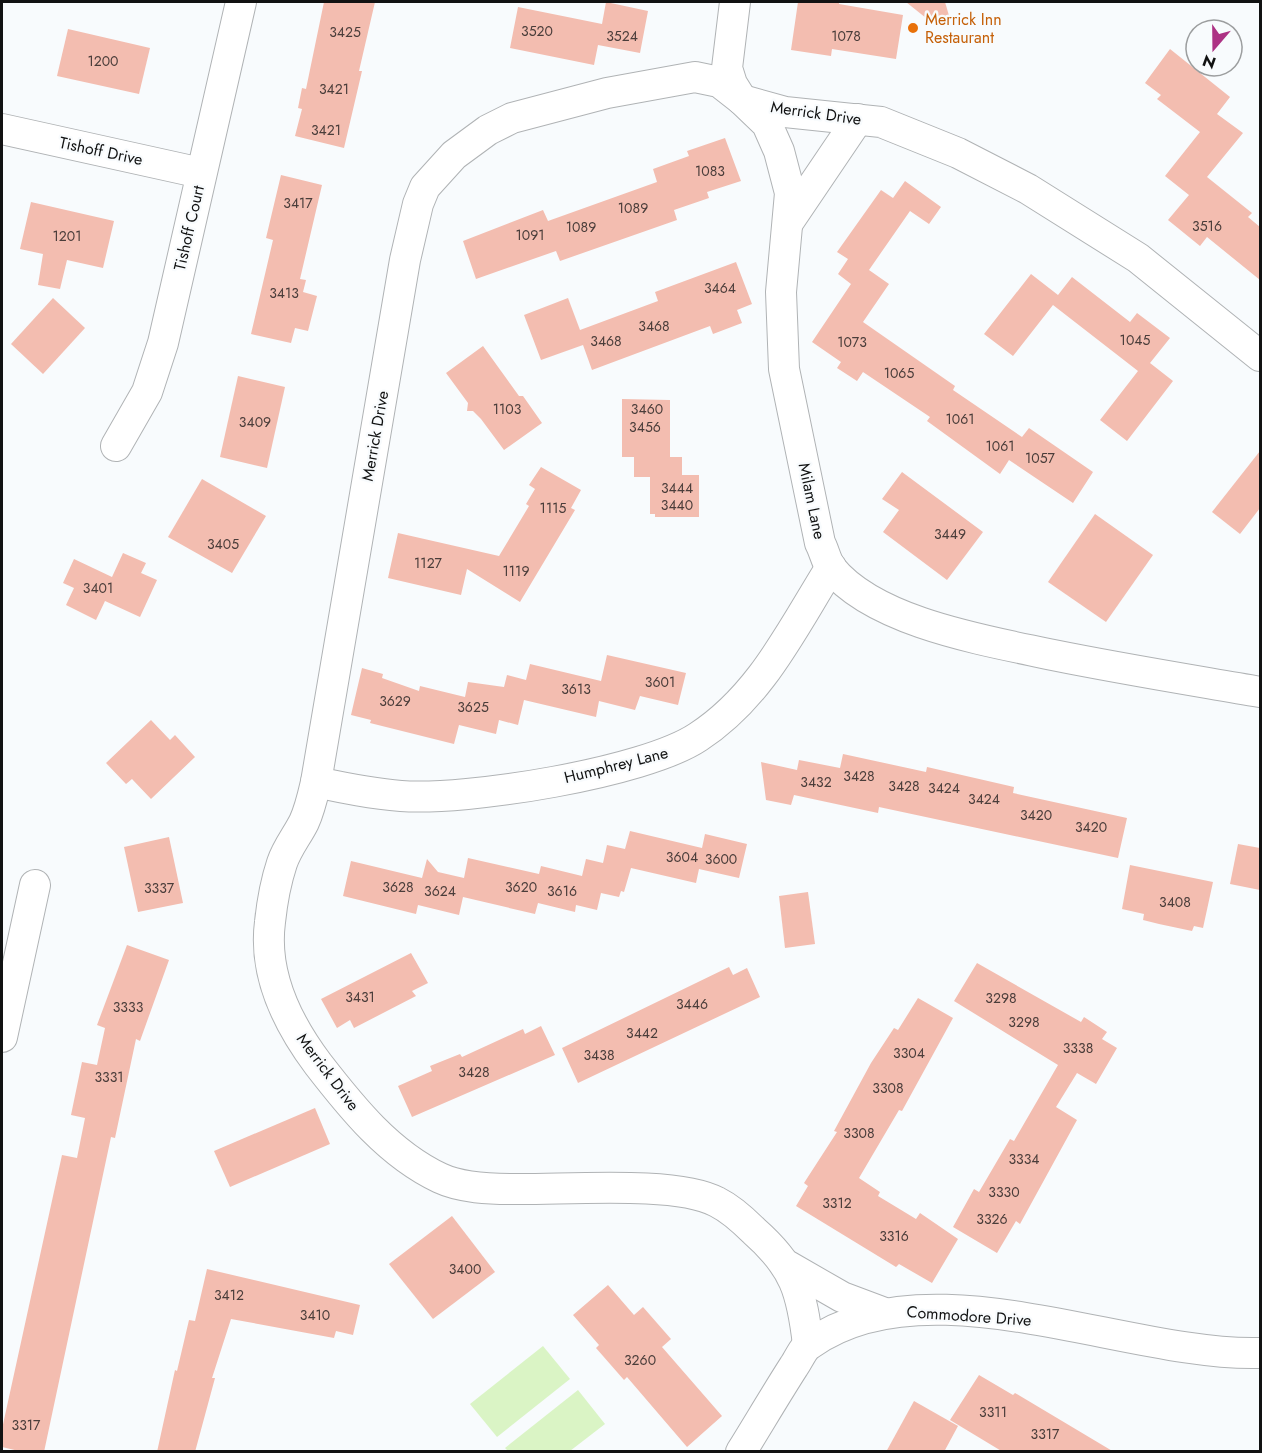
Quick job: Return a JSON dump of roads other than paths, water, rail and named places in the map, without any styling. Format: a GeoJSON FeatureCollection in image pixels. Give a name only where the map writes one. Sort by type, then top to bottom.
{"type":"FeatureCollection","features":[{"type":"Feature","properties":{"kind":"street","name":"Tishoff Court"},"geometry":{"type":"LineString","coordinates":[[116,446],[147,392],[163,343],[241,2]]}},
{"type":"Feature","properties":{"kind":"street","name":"Milam Lane"},"geometry":{"type":"LineString","coordinates":[[735,2],[727,68],[732,84],[742,100],[767,124],[779,151],[790,193],[781,292],[784,369],[820,543],[831,567],[861,593],[887,608],[969,638],[1120,668],[1260,692]]}},
{"type":"Feature","properties":{"kind":"street","name":"Merrick Drive"},"geometry":{"type":"LineString","coordinates":[[882,1312],[842,1297],[788,1266],[741,1218],[716,1201],[654,1189],[550,1190],[458,1184],[440,1178],[400,1154],[367,1124],[310,1053],[291,1022],[274,983],[268,952],[270,923],[282,864],[303,824],[316,782],[405,260],[418,204],[425,187],[454,155],[488,130],[512,118],[607,93],[695,77],[719,82],[742,100],[785,112],[881,122],[958,153],[1028,189],[1137,258],[1260,356]]}},
{"type":"Feature","properties":{"kind":"street"},"geometry":{"type":"LineString","coordinates":[[789,221],[858,119]]}},
{"type":"Feature","properties":{"kind":"street","name":"Tishoff Drive"},"geometry":{"type":"LineString","coordinates":[[2,129],[201,173]]}},
{"type":"Feature","properties":{"kind":"street","name":"Humphrey Lane"},"geometry":{"type":"LineString","coordinates":[[316,782],[401,796],[443,796],[495,790],[599,772],[676,750],[699,737],[744,698],[766,673],[831,567]]}},
{"type":"Feature","properties":{"kind":"street"},"geometry":{"type":"LineString","coordinates":[[2,1037],[35,885]]}},
{"type":"Feature","properties":{"kind":"street","name":"Merrick Drive"},"geometry":{"type":"LineString","coordinates":[[788,1266],[804,1313],[808,1345]]}},
{"type":"Feature","properties":{"kind":"street","name":"Commodore Drive"},"geometry":{"type":"LineString","coordinates":[[808,1345],[860,1319],[882,1312],[916,1310],[1026,1319],[1202,1350],[1260,1353]]}},
{"type":"Feature","properties":{"kind":"street"},"geometry":{"type":"LineString","coordinates":[[741,1452],[808,1345]]}},
{"type":"Feature","properties":{"kind":"place","name":"Merrick Inn Restaurant"},"geometry":{"type":"Point","coordinates":[913,28]}}]}
